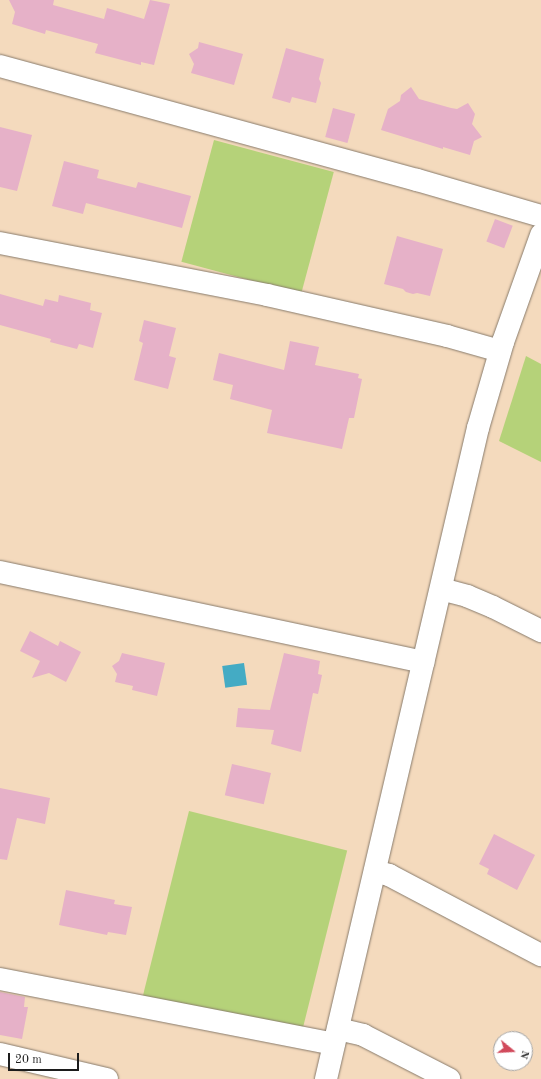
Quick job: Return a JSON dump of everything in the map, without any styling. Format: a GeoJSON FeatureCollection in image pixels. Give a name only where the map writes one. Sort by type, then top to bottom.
{"type":"FeatureCollection","features":[{"type":"Feature","properties":{"kind":"street"},"geometry":{"type":"LineString","coordinates":[[0,66],[417,180],[541,216]]}},
{"type":"Feature","properties":{"kind":"street"},"geometry":{"type":"LineString","coordinates":[[326,1079],[478,428],[500,351],[541,235]]}},
{"type":"Feature","properties":{"kind":"street"},"geometry":{"type":"LineString","coordinates":[[0,243],[266,295],[447,336],[500,351]]}},
{"type":"Feature","properties":{"kind":"street"},"geometry":{"type":"LineString","coordinates":[[0,572],[424,662]]}},
{"type":"Feature","properties":{"kind":"street"},"geometry":{"type":"LineString","coordinates":[[441,589],[467,596],[541,631]]}},
{"type":"Feature","properties":{"kind":"street"},"geometry":{"type":"LineString","coordinates":[[375,871],[388,875],[541,955]]}},
{"type":"Feature","properties":{"kind":"street"},"geometry":{"type":"LineString","coordinates":[[0,980],[336,1037],[363,1035],[449,1079]]}},
{"type":"Feature","properties":{"kind":"street"},"geometry":{"type":"LineString","coordinates":[[0,1054],[107,1079]]}},
{"type":"Feature","properties":{"kind":"green space"},"geometry":{"type":"Polygon","coordinates":[[[214,140],[334,172],[301,294],[181,262],[214,140]]]}},
{"type":"Feature","properties":{"kind":"green space"},"geometry":{"type":"Polygon","coordinates":[[[526,356],[541,364],[541,462],[499,441],[526,356]]]}},
{"type":"Feature","properties":{"kind":"green space"},"geometry":{"type":"Polygon","coordinates":[[[189,811],[347,850],[301,1036],[143,996],[189,811]]]}},
{"type":"Feature","properties":{"kind":"water"},"geometry":{"type":"Polygon","coordinates":[[[244,663],[247,685],[225,688],[222,666],[244,663]]]}},
{"type":"Feature","properties":{"kind":"building"},"geometry":{"type":"Polygon","coordinates":[[[9,0],[54,0],[53,5],[104,19],[107,8],[144,19],[150,0],[170,4],[154,65],[141,62],[141,65],[95,53],[98,44],[46,30],[45,34],[12,24],[15,12],[9,0]]]}},
{"type":"Feature","properties":{"kind":"building"},"geometry":{"type":"Polygon","coordinates":[[[199,42],[243,54],[234,85],[191,73],[194,64],[189,54],[198,48],[199,42]]]}},
{"type":"Feature","properties":{"kind":"building"},"geometry":{"type":"Polygon","coordinates":[[[286,48],[324,59],[319,79],[321,83],[316,103],[292,97],[290,103],[272,98],[286,48]]]}},
{"type":"Feature","properties":{"kind":"building"},"geometry":{"type":"Polygon","coordinates":[[[411,87],[419,99],[451,108],[457,109],[468,103],[475,114],[472,124],[482,137],[474,141],[470,155],[443,147],[443,149],[381,130],[388,109],[400,101],[401,95],[411,87]]]}},
{"type":"Feature","properties":{"kind":"building"},"geometry":{"type":"Polygon","coordinates":[[[333,108],[355,114],[347,143],[325,137],[333,108]]]}},
{"type":"Feature","properties":{"kind":"building"},"geometry":{"type":"Polygon","coordinates":[[[0,127],[32,135],[17,191],[0,187],[0,127]]]}},
{"type":"Feature","properties":{"kind":"building"},"geometry":{"type":"Polygon","coordinates":[[[64,161],[99,170],[97,178],[136,188],[138,182],[191,196],[182,228],[86,203],[83,214],[52,206],[64,161]]]}},
{"type":"Feature","properties":{"kind":"building"},"geometry":{"type":"Polygon","coordinates":[[[495,219],[513,226],[504,248],[486,241],[495,219]]]}},
{"type":"Feature","properties":{"kind":"building"},"geometry":{"type":"Polygon","coordinates":[[[397,236],[443,249],[430,296],[417,293],[413,294],[406,292],[403,289],[384,284],[397,236]]]}},
{"type":"Feature","properties":{"kind":"building"},"geometry":{"type":"Polygon","coordinates":[[[0,294],[43,306],[45,299],[58,302],[59,295],[91,303],[90,310],[102,313],[93,348],[79,344],[77,349],[50,342],[51,339],[0,325],[0,294]]]}},
{"type":"Feature","properties":{"kind":"building"},"geometry":{"type":"Polygon","coordinates":[[[144,320],[176,328],[169,356],[176,358],[168,389],[134,380],[143,343],[139,341],[144,320]]]}},
{"type":"Feature","properties":{"kind":"building"},"geometry":{"type":"Polygon","coordinates":[[[290,341],[319,347],[315,365],[359,374],[358,378],[362,379],[354,418],[349,418],[342,449],[267,433],[272,410],[230,399],[233,385],[213,380],[219,353],[284,370],[290,341]]]}},
{"type":"Feature","properties":{"kind":"building"},"geometry":{"type":"Polygon","coordinates":[[[30,631],[58,646],[60,641],[81,652],[66,682],[49,673],[32,678],[40,661],[20,651],[30,631]]]}},
{"type":"Feature","properties":{"kind":"building"},"geometry":{"type":"Polygon","coordinates":[[[122,653],[165,663],[157,696],[132,690],[133,686],[115,682],[117,674],[112,666],[119,661],[122,653]]]}},
{"type":"Feature","properties":{"kind":"building"},"geometry":{"type":"Polygon","coordinates":[[[284,653],[320,661],[318,674],[322,675],[318,694],[313,693],[301,752],[271,744],[274,730],[236,727],[238,708],[270,710],[284,653]]]}},
{"type":"Feature","properties":{"kind":"building"},"geometry":{"type":"Polygon","coordinates":[[[232,764],[271,773],[264,804],[225,795],[232,764]]]}},
{"type":"Feature","properties":{"kind":"building"},"geometry":{"type":"Polygon","coordinates":[[[0,788],[50,798],[45,824],[17,818],[7,860],[0,859],[0,788]]]}},
{"type":"Feature","properties":{"kind":"building"},"geometry":{"type":"Polygon","coordinates":[[[494,834],[535,855],[517,890],[487,874],[489,869],[479,864],[494,834]]]}},
{"type":"Feature","properties":{"kind":"building"},"geometry":{"type":"Polygon","coordinates":[[[66,890],[115,900],[114,904],[132,907],[126,935],[108,932],[107,935],[59,925],[66,890]]]}},
{"type":"Feature","properties":{"kind":"building"},"geometry":{"type":"Polygon","coordinates":[[[0,992],[25,997],[24,1007],[28,1007],[22,1039],[0,1035],[0,992]]]}}]}
